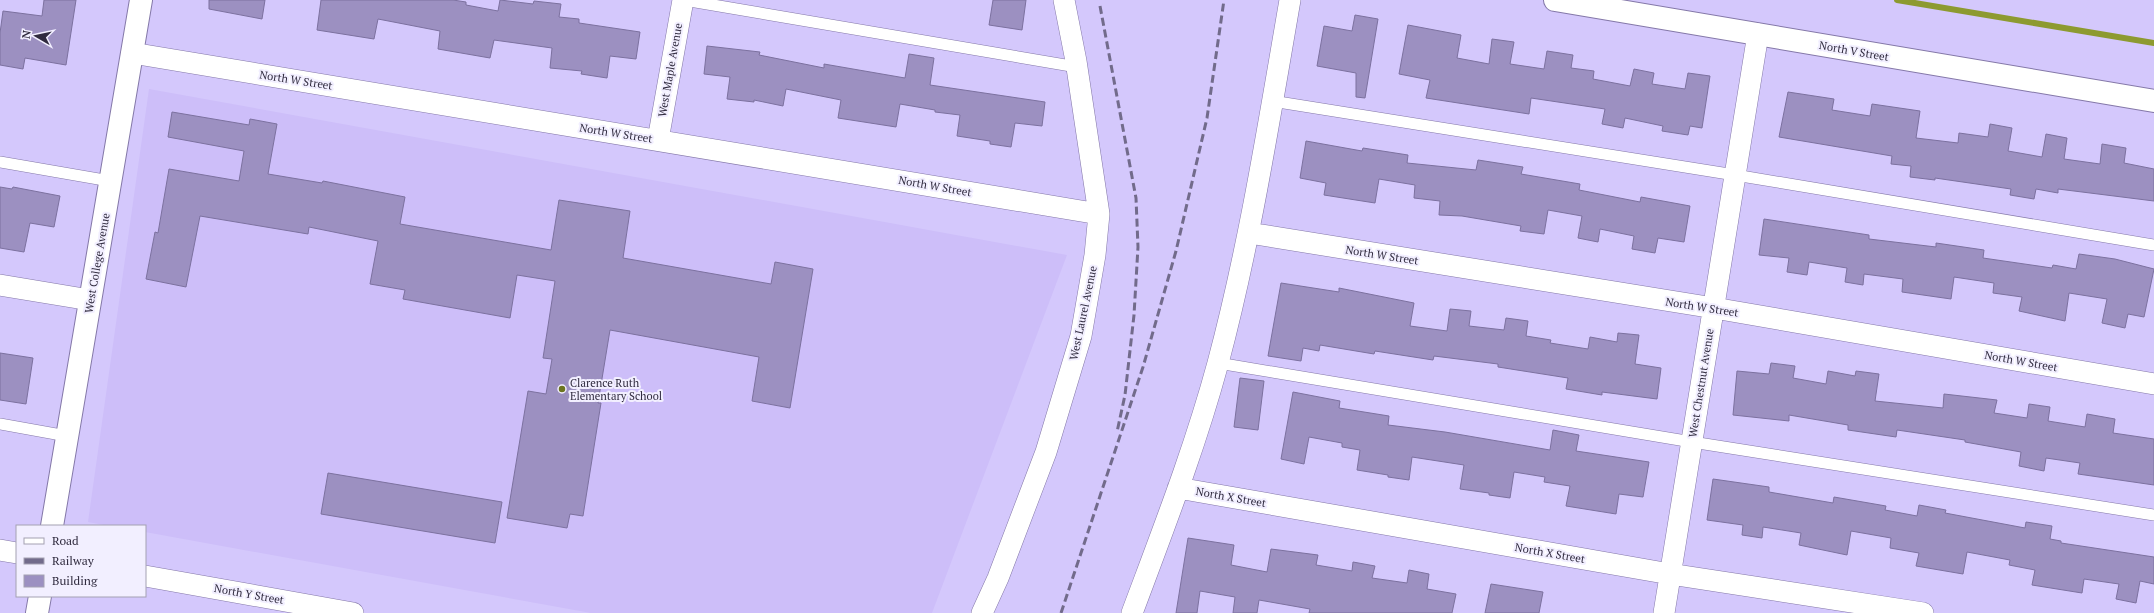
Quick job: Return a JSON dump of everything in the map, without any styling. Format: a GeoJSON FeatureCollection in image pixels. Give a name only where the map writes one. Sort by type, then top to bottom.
{"type":"FeatureCollection","features":[{"type":"Feature","properties":{"kind":"street","name":"West College Avenue"},"geometry":{"type":"LineString","coordinates":[[52,525],[141,0]]}},
{"type":"Feature","properties":{"kind":"street","name":"West Maple Avenue"},"geometry":{"type":"LineString","coordinates":[[658,140],[683,0]]}},
{"type":"Feature","properties":{"kind":"street","name":"West Laurel Avenue"},"geometry":{"type":"LineString","coordinates":[[982,613],[998,578],[1046,452],[1081,336],[1095,255],[1099,214],[1077,67],[1064,0]]}},
{"type":"Feature","properties":{"kind":"street"},"geometry":{"type":"LineString","coordinates":[[1132,613],[1178,488],[1218,363],[1249,233],[1290,0]]}},
{"type":"Feature","properties":{"kind":"street","name":"North V Street"},"geometry":{"type":"LineString","coordinates":[[1555,0],[2154,101]]}},
{"type":"Feature","properties":{"kind":"street","name":"West Chestnut Avenue"},"geometry":{"type":"LineString","coordinates":[[1664,613],[1758,34]]}},
{"type":"Feature","properties":{"kind":"street","name":"North W Street"},"geometry":{"type":"LineString","coordinates":[[132,53],[1099,214]]}},
{"type":"Feature","properties":{"kind":"street","name":"North W Street"},"geometry":{"type":"LineString","coordinates":[[1249,233],[1714,308],[2154,384]]}},
{"type":"Feature","properties":{"kind":"street"},"geometry":{"type":"LineString","coordinates":[[0,285],[90,300]]}},
{"type":"Feature","properties":{"kind":"street","name":"North X Street"},"geometry":{"type":"LineString","coordinates":[[1178,488],[1670,574],[1923,613]]}},
{"type":"Feature","properties":{"kind":"street"},"geometry":{"type":"LineString","coordinates":[[0,550],[16,553]]}},
{"type":"Feature","properties":{"kind":"street","name":"North Y Street"},"geometry":{"type":"LineString","coordinates":[[146,576],[353,613]]}},
{"type":"Feature","properties":{"kind":"street"},"geometry":{"type":"LineString","coordinates":[[37,613],[40,597]]}},
{"type":"Feature","properties":{"kind":"lane"},"geometry":{"type":"LineString","coordinates":[[683,0],[1077,67]]}},
{"type":"Feature","properties":{"kind":"lane"},"geometry":{"type":"LineString","coordinates":[[1272,101],[1735,175],[2154,245]]}},
{"type":"Feature","properties":{"kind":"lane"},"geometry":{"type":"LineString","coordinates":[[0,162],[110,181]]}},
{"type":"Feature","properties":{"kind":"lane"},"geometry":{"type":"LineString","coordinates":[[1218,363],[1692,442],[2154,515]]}},
{"type":"Feature","properties":{"kind":"lane"},"geometry":{"type":"LineString","coordinates":[[0,424],[67,436]]}},
{"type":"Feature","properties":{"kind":"shaded area","name":"Clarence Ruth Elementary School"},"geometry":{"type":"Polygon","coordinates":[[[149,89],[1067,255],[932,613],[591,613],[146,532],[146,525],[104,525],[88,522],[149,89]]]}},
{"type":"Feature","properties":{"kind":"building"},"geometry":{"type":"Polygon","coordinates":[[[44,0],[76,0],[66,65],[25,58],[23,69],[0,65],[0,33],[3,11],[42,16],[44,0]]]}},
{"type":"Feature","properties":{"kind":"building"},"geometry":{"type":"Polygon","coordinates":[[[209,0],[265,0],[262,19],[209,9],[209,0]]]}},
{"type":"Feature","properties":{"kind":"building"},"geometry":{"type":"Polygon","coordinates":[[[321,0],[453,0],[466,2],[466,5],[498,11],[500,0],[533,4],[534,1],[561,4],[559,17],[579,19],[579,23],[640,32],[636,59],[610,56],[607,78],[581,74],[582,71],[550,68],[552,48],[494,40],[490,58],[438,49],[440,31],[378,19],[374,39],[317,30],[321,0]]]}},
{"type":"Feature","properties":{"kind":"building"},"geometry":{"type":"Polygon","coordinates":[[[993,0],[1026,0],[1022,30],[989,25],[993,0]]]}},
{"type":"Feature","properties":{"kind":"building"},"geometry":{"type":"Polygon","coordinates":[[[1355,15],[1378,19],[1365,98],[1356,97],[1356,73],[1317,66],[1324,26],[1352,31],[1355,15]]]}},
{"type":"Feature","properties":{"kind":"building"},"geometry":{"type":"Polygon","coordinates":[[[1408,25],[1461,35],[1457,58],[1489,64],[1492,39],[1514,42],[1510,64],[1544,69],[1547,51],[1573,55],[1571,68],[1594,71],[1593,79],[1630,86],[1634,69],[1654,73],[1652,84],[1685,89],[1688,73],[1710,76],[1702,128],[1690,126],[1688,135],[1662,131],[1663,126],[1625,118],[1623,128],[1602,124],[1605,109],[1531,98],[1529,114],[1426,98],[1430,80],[1399,74],[1408,25]]]}},
{"type":"Feature","properties":{"kind":"building"},"geometry":{"type":"Polygon","coordinates":[[[707,46],[760,52],[759,55],[824,68],[824,64],[905,78],[909,54],[934,58],[930,85],[1045,102],[1042,126],[1015,123],[1011,147],[990,144],[990,141],[957,136],[960,115],[935,112],[935,110],[900,104],[896,127],[838,118],[841,100],[786,89],[783,106],[754,100],[754,102],[727,99],[730,77],[704,74],[707,46]]]}},
{"type":"Feature","properties":{"kind":"building"},"geometry":{"type":"Polygon","coordinates":[[[1788,92],[1834,99],[1832,110],[1870,116],[1872,104],[1920,111],[1916,138],[1958,143],[1959,133],[1988,137],[1990,124],[2012,128],[2008,151],[2042,157],[2046,134],[2067,138],[2064,159],[2100,164],[2102,144],[2126,148],[2124,163],[2154,169],[2154,201],[2058,189],[2058,193],[2036,189],[2034,199],[2010,195],[2011,189],[1935,178],[1935,180],[1910,177],[1911,166],[1891,164],[1892,156],[1779,137],[1788,92]]]}},
{"type":"Feature","properties":{"kind":"building"},"geometry":{"type":"Polygon","coordinates":[[[172,112],[249,125],[250,119],[277,124],[268,174],[322,183],[323,181],[405,197],[400,224],[551,250],[559,200],[630,211],[623,258],[771,284],[775,262],[813,269],[790,408],[752,401],[759,357],[610,330],[598,403],[601,403],[583,516],[570,514],[567,528],[507,518],[528,391],[546,394],[552,359],[543,358],[555,281],[517,275],[510,318],[403,299],[405,290],[370,284],[378,241],[309,227],[308,234],[200,216],[186,287],[146,279],[155,232],[158,233],[169,169],[239,181],[244,151],[168,137],[172,112]]]}},
{"type":"Feature","properties":{"kind":"building"},"geometry":{"type":"Polygon","coordinates":[[[1306,141],[1362,151],[1363,148],[1408,155],[1407,163],[1476,170],[1478,160],[1523,167],[1521,174],[1580,184],[1579,190],[1640,202],[1641,197],[1690,206],[1684,242],[1658,238],[1655,253],[1632,249],[1634,236],[1600,229],[1598,242],[1578,238],[1582,216],[1548,210],[1544,234],[1520,231],[1521,226],[1462,216],[1439,215],[1440,201],[1414,198],[1415,185],[1379,179],[1375,203],[1324,195],[1326,183],[1300,178],[1306,141]]]}},
{"type":"Feature","properties":{"kind":"building"},"geometry":{"type":"Polygon","coordinates":[[[0,187],[12,189],[13,187],[60,196],[54,227],[30,223],[24,252],[0,248],[0,187]]]}},
{"type":"Feature","properties":{"kind":"building"},"geometry":{"type":"Polygon","coordinates":[[[1764,219],[1869,235],[1869,239],[1936,247],[1936,243],[1984,250],[1983,258],[2052,268],[2053,265],[2076,269],[2079,254],[2115,259],[2154,269],[2144,317],[2128,314],[2125,328],[2102,323],[2107,299],[2069,293],[2065,321],[2019,311],[2022,297],[1993,293],[1994,283],[1954,277],[1951,299],[1902,292],[1903,279],[1864,274],[1863,285],[1845,282],[1847,268],[1809,262],[1807,275],[1787,272],[1789,258],[1759,255],[1764,219]]]}},
{"type":"Feature","properties":{"kind":"building"},"geometry":{"type":"Polygon","coordinates":[[[1281,283],[1339,292],[1339,288],[1414,303],[1410,326],[1447,331],[1450,309],[1471,311],[1469,326],[1504,330],[1506,318],[1528,321],[1526,336],[1551,340],[1550,343],[1588,349],[1590,337],[1617,342],[1618,333],[1639,335],[1635,364],[1661,368],[1657,399],[1602,392],[1602,395],[1566,389],[1568,378],[1498,367],[1498,364],[1434,356],[1433,360],[1375,351],[1374,354],[1320,345],[1319,351],[1303,348],[1301,361],[1268,356],[1281,283]]]}},
{"type":"Feature","properties":{"kind":"building"},"geometry":{"type":"Polygon","coordinates":[[[0,353],[33,358],[26,404],[0,400],[0,353]]]}},
{"type":"Feature","properties":{"kind":"building"},"geometry":{"type":"Polygon","coordinates":[[[1771,363],[1795,366],[1793,378],[1826,384],[1828,371],[1855,376],[1856,371],[1879,374],[1875,401],[1943,408],[1944,394],[1997,400],[1994,413],[2027,418],[2029,404],[2050,407],[2048,421],[2085,427],[2087,414],[2115,419],[2113,433],[2154,439],[2154,485],[2078,474],[2080,463],[2046,458],[2044,471],[2019,466],[2021,452],[1965,442],[1965,440],[1897,430],[1896,437],[1848,430],[1848,425],[1789,415],[1789,421],[1733,415],[1737,371],[1769,374],[1771,363]]]}},
{"type":"Feature","properties":{"kind":"building"},"geometry":{"type":"Polygon","coordinates":[[[1240,378],[1264,381],[1258,430],[1234,427],[1240,378]]]}},
{"type":"Feature","properties":{"kind":"building"},"geometry":{"type":"Polygon","coordinates":[[[1293,392],[1340,401],[1339,408],[1389,416],[1388,425],[1445,432],[1550,450],[1553,430],[1579,435],[1576,451],[1649,462],[1643,497],[1619,494],[1616,514],[1566,506],[1570,486],[1544,482],[1545,477],[1514,472],[1510,498],[1489,495],[1489,493],[1460,489],[1464,465],[1412,457],[1409,480],[1388,477],[1388,475],[1357,470],[1360,450],[1342,447],[1342,443],[1309,437],[1304,464],[1281,459],[1293,392]]]}},
{"type":"Feature","properties":{"kind":"building"},"geometry":{"type":"Polygon","coordinates":[[[328,473],[502,502],[495,543],[321,514],[328,473]]]}},
{"type":"Feature","properties":{"kind":"building"},"geometry":{"type":"Polygon","coordinates":[[[1713,479],[1769,487],[1769,492],[1833,503],[1834,497],[1886,506],[1885,510],[1917,516],[1919,505],[1946,510],[1945,513],[2025,528],[2026,522],[2052,526],[2050,539],[2061,541],[2061,543],[2154,557],[2154,584],[2140,581],[2136,603],[2116,599],[2119,584],[2084,579],[2082,593],[2032,585],[2035,570],[2009,565],[2010,560],[1967,552],[1963,574],[1916,566],[1919,553],[1890,548],[1891,538],[1851,531],[1847,555],[1799,545],[1801,533],[1763,527],[1762,538],[1742,535],[1743,525],[1707,520],[1713,479]]]}},
{"type":"Feature","properties":{"kind":"building"},"geometry":{"type":"Polygon","coordinates":[[[1188,538],[1234,545],[1231,565],[1267,572],[1271,549],[1318,555],[1316,565],[1352,571],[1353,562],[1375,566],[1372,578],[1407,583],[1409,570],[1429,574],[1427,589],[1456,594],[1452,613],[1309,613],[1310,609],[1259,600],[1257,613],[1233,613],[1235,597],[1200,591],[1197,613],[1176,613],[1188,538]]]}},
{"type":"Feature","properties":{"kind":"building"},"geometry":{"type":"Polygon","coordinates":[[[1491,584],[1543,592],[1539,613],[1485,613],[1491,584]]]}},
{"type":"Feature","properties":{"kind":"waterway"},"geometry":{"type":"LineString","coordinates":[[1897,0],[2154,43]]}},
{"type":"Feature","properties":{"kind":"railway"},"geometry":{"type":"LineString","coordinates":[[1061,613],[1143,367],[1176,251],[1207,118],[1224,0]]}},
{"type":"Feature","properties":{"kind":"railway"},"geometry":{"type":"LineString","coordinates":[[1100,6],[1136,198],[1138,247],[1134,315],[1125,395],[1117,432]]}},
{"type":"Feature","properties":{"kind":"place","name":"Clarence Ruth Elementary School"},"geometry":{"type":"Point","coordinates":[562,389]}}]}
